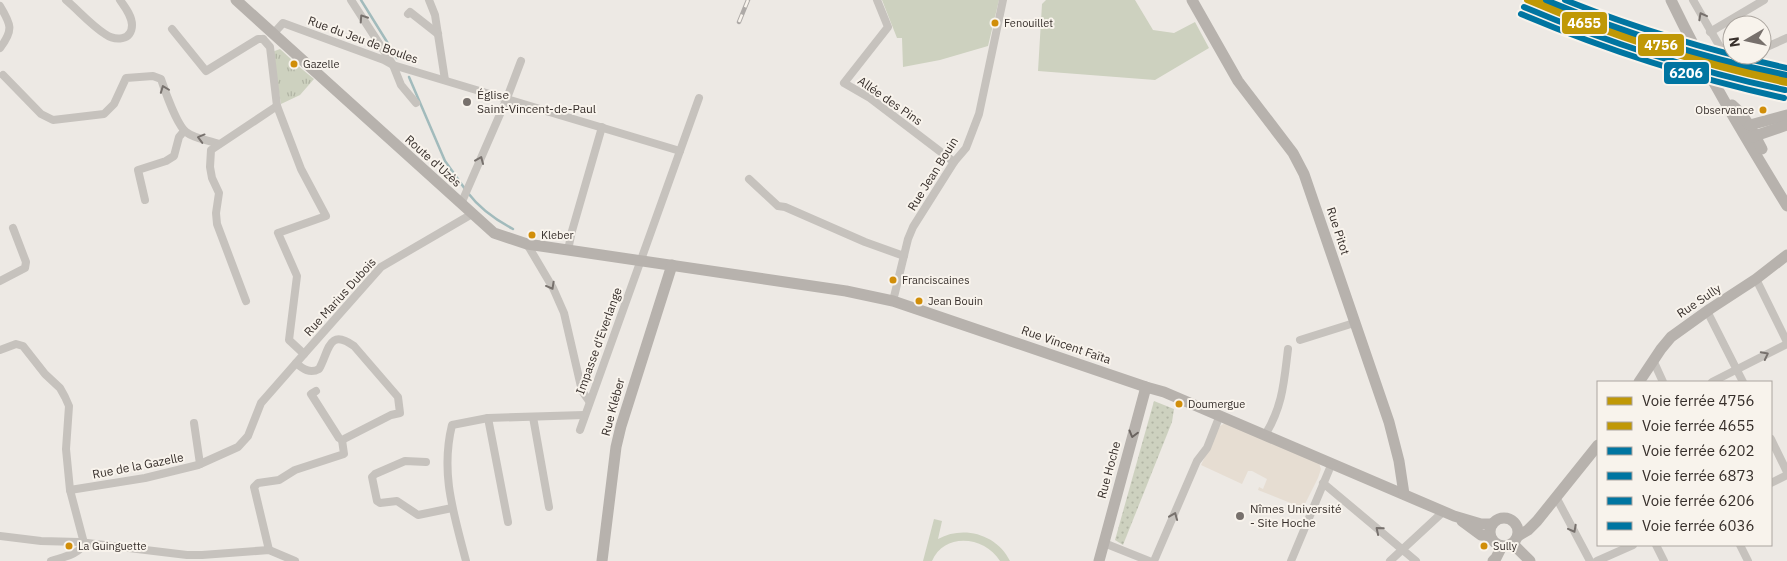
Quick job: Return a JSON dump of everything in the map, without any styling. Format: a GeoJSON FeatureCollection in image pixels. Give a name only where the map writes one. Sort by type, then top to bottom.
{"type":"FeatureCollection","features":[{"type":"Feature","properties":{"kind":"main road","name":"Rue Pitot"},"geometry":{"type":"LineString","coordinates":[[1192,0],[1238,81],[1293,152],[1304,174],[1389,422],[1399,460],[1404,494]]}},
{"type":"Feature","properties":{"kind":"main road"},"geometry":{"type":"LineString","coordinates":[[1671,0],[1687,34],[1724,97],[1751,133],[1787,205]]}},
{"type":"Feature","properties":{"kind":"main road","name":"Route d'Uzès"},"geometry":{"type":"LineString","coordinates":[[240,1],[270,38],[494,233],[527,244],[646,261]]}},
{"type":"Feature","properties":{"kind":"main road"},"geometry":{"type":"LineString","coordinates":[[1751,133],[1787,115]]}},
{"type":"Feature","properties":{"kind":"main road"},"geometry":{"type":"LineString","coordinates":[[1751,133],[1787,125]]}},
{"type":"Feature","properties":{"kind":"main road","name":"Rue Sully"},"geometry":{"type":"LineString","coordinates":[[1640,381],[1671,336],[1756,280],[1787,255]]}},
{"type":"Feature","properties":{"kind":"main road","name":"Rue Vincent Faïta"},"geometry":{"type":"LineString","coordinates":[[646,261],[846,291],[893,301],[1164,392],[1444,511],[1481,535],[1490,536]]}},
{"type":"Feature","properties":{"kind":"main road","name":"Rue Kléber"},"geometry":{"type":"LineString","coordinates":[[602,561],[616,447],[628,400],[672,265]]}},
{"type":"Feature","properties":{"kind":"main road","name":"Rue Hoche"},"geometry":{"type":"LineString","coordinates":[[1099,561],[1146,387]]}},
{"type":"Feature","properties":{"kind":"main road"},"geometry":{"type":"LineString","coordinates":[[1493,561],[1511,542],[1528,530],[1597,446]]}},
{"type":"Feature","properties":{"kind":"main road","name":"Rue Vincent Faïta"},"geometry":{"type":"LineString","coordinates":[[1454,516],[1481,524],[1492,524]]}},
{"type":"Feature","properties":{"kind":"main road"},"geometry":{"type":"LineString","coordinates":[[1530,561],[1511,542],[1494,542],[1490,536],[1490,528],[1496,520],[1504,518],[1514,522],[1537,520]]}},
{"type":"Feature","properties":{"kind":"main road"},"geometry":{"type":"LineString","coordinates":[[1511,542],[1518,530],[1514,522]]}},
{"type":"Feature","properties":{"kind":"street"},"geometry":{"type":"LineString","coordinates":[[66,0],[105,34],[116,40],[128,35],[132,26],[128,12],[120,0]]}},
{"type":"Feature","properties":{"kind":"street"},"geometry":{"type":"LineString","coordinates":[[352,0],[393,65],[402,85],[416,103]]}},
{"type":"Feature","properties":{"kind":"street"},"geometry":{"type":"LineString","coordinates":[[429,0],[435,15],[445,80]]}},
{"type":"Feature","properties":{"kind":"street","name":"Allée des Pins"},"geometry":{"type":"LineString","coordinates":[[877,0],[888,27],[844,83],[870,98],[954,162]]}},
{"type":"Feature","properties":{"kind":"street","name":"Rue Jean Bouin"},"geometry":{"type":"LineString","coordinates":[[893,301],[913,227],[954,162],[966,148],[978,114],[1003,0]]}},
{"type":"Feature","properties":{"kind":"street"},"geometry":{"type":"LineString","coordinates":[[1693,0],[1710,32],[1722,48]]}},
{"type":"Feature","properties":{"kind":"street"},"geometry":{"type":"LineString","coordinates":[[1710,32],[1764,0]]}},
{"type":"Feature","properties":{"kind":"street"},"geometry":{"type":"LineString","coordinates":[[0,6],[11,26],[9,37],[0,48]]}},
{"type":"Feature","properties":{"kind":"street"},"geometry":{"type":"LineString","coordinates":[[408,14],[410,12],[438,34]]}},
{"type":"Feature","properties":{"kind":"street","name":"Rue du Jeu de Boules"},"geometry":{"type":"LineString","coordinates":[[270,38],[283,23],[393,65],[680,151]]}},
{"type":"Feature","properties":{"kind":"street"},"geometry":{"type":"LineString","coordinates":[[172,29],[206,71],[258,39],[270,38],[277,106],[301,169],[326,216],[278,233],[297,276],[289,340],[304,354]]}},
{"type":"Feature","properties":{"kind":"street"},"geometry":{"type":"LineString","coordinates":[[1772,45],[1787,38]]}},
{"type":"Feature","properties":{"kind":"street"},"geometry":{"type":"LineString","coordinates":[[461,204],[521,61]]}},
{"type":"Feature","properties":{"kind":"street"},"geometry":{"type":"LineString","coordinates":[[3,76],[41,114],[53,120],[104,114],[114,104],[126,78],[153,76],[160,79],[184,131],[194,137],[219,144]]}},
{"type":"Feature","properties":{"kind":"street","name":"Impasse d'Everlange"},"geometry":{"type":"LineString","coordinates":[[580,430],[589,401],[646,261],[684,136],[699,98]]}},
{"type":"Feature","properties":{"kind":"street"},"geometry":{"type":"LineString","coordinates":[[246,301],[217,224],[216,213],[219,193],[212,178],[211,150],[277,106]]}},
{"type":"Feature","properties":{"kind":"street"},"geometry":{"type":"LineString","coordinates":[[568,250],[602,127]]}},
{"type":"Feature","properties":{"kind":"street"},"geometry":{"type":"LineString","coordinates":[[145,200],[138,170],[166,161],[174,156],[179,136],[184,131]]}},
{"type":"Feature","properties":{"kind":"street"},"geometry":{"type":"LineString","coordinates":[[749,179],[778,206],[785,207],[865,242],[904,256]]}},
{"type":"Feature","properties":{"kind":"street","name":"Rue Marius Dubois"},"geometry":{"type":"LineString","coordinates":[[304,354],[381,267],[472,214]]}},
{"type":"Feature","properties":{"kind":"street"},"geometry":{"type":"LineString","coordinates":[[0,281],[25,268],[26,262],[13,228]]}},
{"type":"Feature","properties":{"kind":"street"},"geometry":{"type":"LineString","coordinates":[[527,244],[553,288],[564,313],[582,392],[589,401]]}},
{"type":"Feature","properties":{"kind":"street"},"geometry":{"type":"LineString","coordinates":[[1714,381],[1787,343],[1756,280]]}},
{"type":"Feature","properties":{"kind":"street"},"geometry":{"type":"LineString","coordinates":[[1707,311],[1742,381]]}},
{"type":"Feature","properties":{"kind":"street"},"geometry":{"type":"LineString","coordinates":[[1300,340],[1354,323]]}},
{"type":"Feature","properties":{"kind":"street"},"geometry":{"type":"LineString","coordinates":[[296,363],[304,370],[315,371],[320,369],[329,344],[333,340],[346,340],[354,346],[398,397],[400,413],[390,415],[342,440]]}},
{"type":"Feature","properties":{"kind":"street"},"geometry":{"type":"LineString","coordinates":[[0,350],[16,344],[23,346],[45,374],[60,388],[69,406],[66,449],[70,490],[84,543],[83,547],[76,553],[51,561]]}},
{"type":"Feature","properties":{"kind":"street"},"geometry":{"type":"LineString","coordinates":[[1264,434],[1271,425],[1282,399],[1288,349]]}},
{"type":"Feature","properties":{"kind":"street","name":"Rue de la Gazelle"},"geometry":{"type":"LineString","coordinates":[[70,490],[145,478],[200,464],[238,447],[248,436],[261,403],[304,354]]}},
{"type":"Feature","properties":{"kind":"street"},"geometry":{"type":"LineString","coordinates":[[1653,360],[1663,381]]}},
{"type":"Feature","properties":{"kind":"street"},"geometry":{"type":"LineString","coordinates":[[269,550],[254,487],[258,483],[279,480],[295,470],[344,454],[342,440],[310,394],[316,391]]}},
{"type":"Feature","properties":{"kind":"street"},"geometry":{"type":"LineString","coordinates":[[1154,561],[1197,461],[1207,448],[1220,415]]}},
{"type":"Feature","properties":{"kind":"street"},"geometry":{"type":"LineString","coordinates":[[466,561],[452,508],[447,477],[452,425],[488,418],[584,416]]}},
{"type":"Feature","properties":{"kind":"street"},"geometry":{"type":"LineString","coordinates":[[533,417],[549,507]]}},
{"type":"Feature","properties":{"kind":"street"},"geometry":{"type":"LineString","coordinates":[[488,418],[508,522]]}},
{"type":"Feature","properties":{"kind":"street"},"geometry":{"type":"LineString","coordinates":[[194,423],[200,464]]}},
{"type":"Feature","properties":{"kind":"street"},"geometry":{"type":"LineString","coordinates":[[1772,441],[1787,474],[1772,482]]}},
{"type":"Feature","properties":{"kind":"street"},"geometry":{"type":"LineString","coordinates":[[426,462],[405,461],[375,474],[372,477],[377,501],[380,503],[397,501],[418,516],[452,508]]}},
{"type":"Feature","properties":{"kind":"street"},"geometry":{"type":"LineString","coordinates":[[1291,561],[1332,463]]}},
{"type":"Feature","properties":{"kind":"street"},"geometry":{"type":"LineString","coordinates":[[1323,483],[1416,561]]}},
{"type":"Feature","properties":{"kind":"street"},"geometry":{"type":"LineString","coordinates":[[1556,497],[1590,561]]}},
{"type":"Feature","properties":{"kind":"street"},"geometry":{"type":"LineString","coordinates":[[1390,561],[1444,511]]}},
{"type":"Feature","properties":{"kind":"street"},"geometry":{"type":"LineString","coordinates":[[0,536],[41,541],[84,543],[186,558],[269,550],[295,561]]}},
{"type":"Feature","properties":{"kind":"street"},"geometry":{"type":"LineString","coordinates":[[1104,543],[1149,561]]}},
{"type":"Feature","properties":{"kind":"street"},"geometry":{"type":"LineString","coordinates":[[1597,561],[1631,546]]}},
{"type":"Feature","properties":{"kind":"street"},"geometry":{"type":"LineString","coordinates":[[1656,546],[1664,561]]}},
{"type":"Feature","properties":{"kind":"street"},"geometry":{"type":"LineString","coordinates":[[1740,546],[1748,561]]}},
{"type":"Feature","properties":{"kind":"green space"},"geometry":{"type":"Polygon","coordinates":[[[882,0],[999,0],[988,46],[940,60],[903,67],[902,38],[897,38],[882,0]]]}},
{"type":"Feature","properties":{"kind":"green space"},"geometry":{"type":"Polygon","coordinates":[[[1046,0],[1135,0],[1153,30],[1174,33],[1195,22],[1209,48],[1155,80],[1038,71],[1042,4],[1046,0]]]}},
{"type":"Feature","properties":{"kind":"green space"},"geometry":{"type":"Polygon","coordinates":[[[280,49],[293,61],[291,64],[294,67],[297,65],[314,79],[300,95],[281,104],[272,52],[280,49]]]}},
{"type":"Feature","properties":{"kind":"green space"},"geometry":{"type":"Polygon","coordinates":[[[1154,401],[1174,409],[1172,422],[1123,545],[1115,540],[1154,401]]]}},
{"type":"Feature","properties":{"kind":"green space"},"geometry":{"type":"Polygon","coordinates":[[[934,519],[942,521],[938,539],[958,533],[968,533],[988,538],[997,544],[1010,561],[1000,561],[985,546],[965,541],[946,545],[932,561],[923,561],[934,519]]]}},
{"type":"Feature","properties":{"kind":"shaded area"},"geometry":{"type":"Polygon","coordinates":[[[1225,423],[1319,463],[1321,469],[1318,478],[1303,508],[1258,490],[1259,487],[1263,489],[1267,479],[1252,471],[1248,471],[1242,484],[1201,465],[1220,426],[1225,423]]]}},
{"type":"Feature","properties":{"kind":"waterway"},"geometry":{"type":"LineString","coordinates":[[361,0],[397,58]]}},
{"type":"Feature","properties":{"kind":"waterway"},"geometry":{"type":"LineString","coordinates":[[409,77],[445,161],[465,189]]}},
{"type":"Feature","properties":{"kind":"waterway"},"geometry":{"type":"LineString","coordinates":[[468,193],[489,214],[513,229]]}},
{"type":"Feature","properties":{"kind":"railway"},"geometry":{"type":"LineString","coordinates":[[739,22],[748,0]]}},
{"type":"Feature","properties":{"kind":"rail line","name":"4655"},"geometry":{"type":"LineString","coordinates":[[1527,0],[1655,48],[1720,67],[1787,83]]}},
{"type":"Feature","properties":{"kind":"rail line","name":"4756"},"geometry":{"type":"LineString","coordinates":[[1538,0],[1599,24],[1661,45],[1755,72],[1787,79]]}},
{"type":"Feature","properties":{"kind":"rail line","name":"6873"},"geometry":{"type":"LineString","coordinates":[[1546,0],[1665,44],[1725,61],[1787,75]]}},
{"type":"Feature","properties":{"kind":"rail line","name":"6036"},"geometry":{"type":"LineString","coordinates":[[1565,0],[1674,38],[1787,68]]}},
{"type":"Feature","properties":{"kind":"rail line","name":"6202"},"geometry":{"type":"LineString","coordinates":[[1524,7],[1653,55],[1718,74],[1785,90]]}},
{"type":"Feature","properties":{"kind":"rail line","name":"6206"},"geometry":{"type":"LineString","coordinates":[[1521,14],[1585,40],[1650,62],[1716,82],[1784,98]]}},
{"type":"Feature","properties":{"kind":"place","name":"Fenouillet"},"geometry":{"type":"Point","coordinates":[995,23]}},
{"type":"Feature","properties":{"kind":"place","name":"Gazelle"},"geometry":{"type":"Point","coordinates":[294,64]}},
{"type":"Feature","properties":{"kind":"place","name":"Église Saint-Vincent-de-Paul"},"geometry":{"type":"Point","coordinates":[467,102]}},
{"type":"Feature","properties":{"kind":"place","name":"Observance"},"geometry":{"type":"Point","coordinates":[1763,110]}},
{"type":"Feature","properties":{"kind":"place","name":"Kleber"},"geometry":{"type":"Point","coordinates":[532,235]}},
{"type":"Feature","properties":{"kind":"place","name":"Franciscaines"},"geometry":{"type":"Point","coordinates":[893,280]}},
{"type":"Feature","properties":{"kind":"place","name":"Jean Bouin"},"geometry":{"type":"Point","coordinates":[919,301]}},
{"type":"Feature","properties":{"kind":"place","name":"Doumergue"},"geometry":{"type":"Point","coordinates":[1179,404]}},
{"type":"Feature","properties":{"kind":"place","name":"Nîmes Université - Site Hoche"},"geometry":{"type":"Point","coordinates":[1240,516]}},
{"type":"Feature","properties":{"kind":"place","name":"La Guinguette"},"geometry":{"type":"Point","coordinates":[69,546]}},
{"type":"Feature","properties":{"kind":"place","name":"Sully"},"geometry":{"type":"Point","coordinates":[1484,546]}}]}
